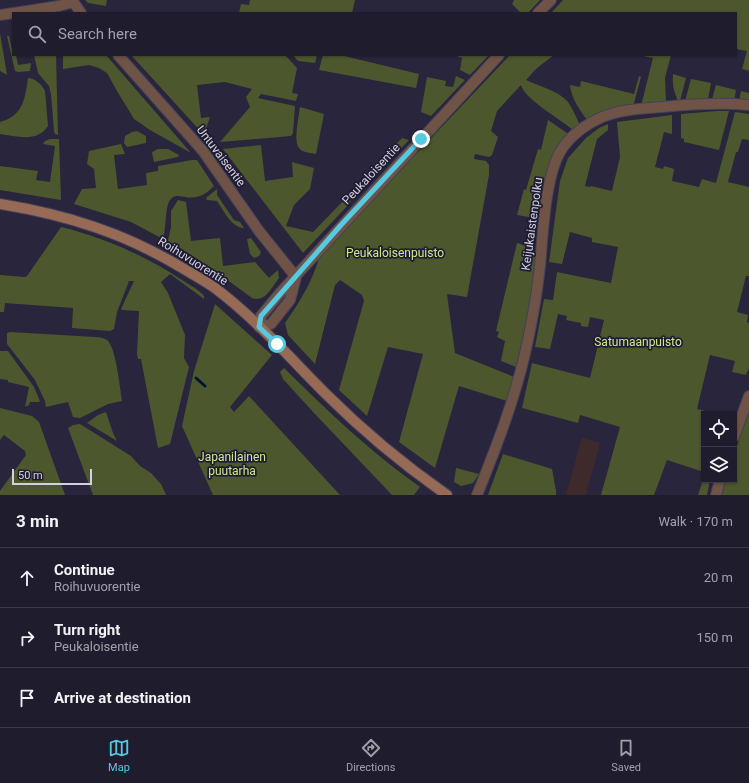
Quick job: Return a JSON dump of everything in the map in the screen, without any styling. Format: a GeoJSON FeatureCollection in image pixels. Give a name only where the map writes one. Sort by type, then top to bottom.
{"type":"FeatureCollection","features":[{"type":"Feature","properties":{"kind":"main road","name":"Roihuvuorentie"},"geometry":{"type":"LineString","coordinates":[[0,204],[75,220],[132,241],[165,257],[214,288],[259,327],[344,412],[402,462],[447,495]]}},
{"type":"Feature","properties":{"kind":"street"},"geometry":{"type":"LineString","coordinates":[[539,12],[551,0]]}},
{"type":"Feature","properties":{"kind":"street"},"geometry":{"type":"LineString","coordinates":[[19,12],[72,1],[80,12]]}},
{"type":"Feature","properties":{"kind":"street"},"geometry":{"type":"LineString","coordinates":[[0,16],[12,13]]}},
{"type":"Feature","properties":{"kind":"street","name":"Untuvaisentie"},"geometry":{"type":"LineString","coordinates":[[119,56],[203,151],[259,231],[296,277]]}},
{"type":"Feature","properties":{"kind":"street","name":"Peukaloisentie"},"geometry":{"type":"LineString","coordinates":[[259,327],[271,324],[290,300],[296,277],[341,225],[498,56]]}},
{"type":"Feature","properties":{"kind":"street","name":"Keijukaistenpolku"},"geometry":{"type":"LineString","coordinates":[[477,495],[507,416],[524,358],[536,298],[549,186],[556,160],[564,146],[575,135],[599,118],[612,113],[661,107],[734,103],[749,105]]}},
{"type":"Feature","properties":{"kind":"street"},"geometry":{"type":"LineString","coordinates":[[737,429],[749,396]]}},
{"type":"Feature","properties":{"kind":"street"},"geometry":{"type":"LineString","coordinates":[[716,495],[719,483]]}},
{"type":"Feature","properties":{"kind":"shaded area"},"geometry":{"type":"Polygon","coordinates":[[[582,437],[600,443],[586,495],[566,495],[582,437]]]}},
{"type":"Feature","properties":{"kind":"green space"},"geometry":{"type":"Polygon","coordinates":[[[85,0],[107,0],[106,6],[88,3],[85,0]]]}},
{"type":"Feature","properties":{"kind":"green space"},"geometry":{"type":"Polygon","coordinates":[[[250,0],[355,0],[352,12],[239,12],[241,4],[249,5],[250,0]]]}},
{"type":"Feature","properties":{"kind":"green space"},"geometry":{"type":"Polygon","coordinates":[[[514,0],[540,0],[529,12],[520,12],[512,4],[514,0]]]}},
{"type":"Feature","properties":{"kind":"green space"},"geometry":{"type":"Polygon","coordinates":[[[563,0],[749,0],[749,71],[742,69],[747,51],[737,49],[737,12],[552,12],[563,0]]]}},
{"type":"Feature","properties":{"kind":"green space"},"geometry":{"type":"Polygon","coordinates":[[[0,33],[7,75],[0,71],[0,33]]]}},
{"type":"Feature","properties":{"kind":"green space"},"geometry":{"type":"Polygon","coordinates":[[[7,36],[9,36],[12,56],[16,56],[18,65],[31,63],[30,71],[15,71],[7,36]]]}},
{"type":"Feature","properties":{"kind":"green space"},"geometry":{"type":"Polygon","coordinates":[[[34,56],[56,56],[58,135],[55,134],[54,131],[49,86],[38,73],[34,56]]]}},
{"type":"Feature","properties":{"kind":"green space"},"geometry":{"type":"Polygon","coordinates":[[[63,56],[107,56],[191,153],[150,130],[134,119],[107,73],[99,68],[89,65],[63,69],[63,56]]]}},
{"type":"Feature","properties":{"kind":"green space"},"geometry":{"type":"Polygon","coordinates":[[[132,56],[286,56],[297,68],[292,93],[298,94],[296,101],[261,94],[258,98],[295,106],[293,133],[291,136],[220,142],[250,107],[246,97],[252,89],[225,82],[197,85],[201,118],[210,117],[204,135],[132,56]]]}},
{"type":"Feature","properties":{"kind":"green space"},"geometry":{"type":"Polygon","coordinates":[[[294,56],[317,56],[315,63],[298,61],[294,56]]]}},
{"type":"Feature","properties":{"kind":"green space"},"geometry":{"type":"Polygon","coordinates":[[[323,56],[344,56],[419,74],[416,88],[319,70],[323,56]]]}},
{"type":"Feature","properties":{"kind":"green space"},"geometry":{"type":"Polygon","coordinates":[[[457,56],[488,56],[470,75],[460,70],[462,58],[457,56]]]}},
{"type":"Feature","properties":{"kind":"green space","name":"Peukaloisenpuisto"},"geometry":{"type":"Polygon","coordinates":[[[509,56],[553,56],[537,68],[526,80],[564,98],[571,107],[580,125],[574,131],[529,97],[521,85],[497,111],[491,131],[498,137],[492,155],[489,157],[475,154],[474,159],[486,161],[489,165],[489,175],[467,297],[447,294],[455,353],[514,377],[507,401],[459,386],[435,468],[399,442],[423,354],[388,347],[367,416],[339,390],[364,301],[362,295],[340,280],[335,285],[315,364],[288,335],[285,323],[306,290],[320,255],[509,56]]]}},
{"type":"Feature","properties":{"kind":"green space"},"geometry":{"type":"Polygon","coordinates":[[[643,56],[671,56],[665,78],[666,102],[641,106],[653,58],[643,56]]]}},
{"type":"Feature","properties":{"kind":"green space"},"geometry":{"type":"Polygon","coordinates":[[[673,74],[686,78],[680,101],[678,101],[674,91],[673,74]]]}},
{"type":"Feature","properties":{"kind":"green space"},"geometry":{"type":"Polygon","coordinates":[[[456,76],[465,80],[431,116],[421,112],[427,77],[446,81],[445,86],[453,87],[456,76]]]}},
{"type":"Feature","properties":{"kind":"green space"},"geometry":{"type":"Polygon","coordinates":[[[639,76],[641,77],[633,107],[587,120],[576,104],[572,95],[570,85],[580,87],[581,81],[634,94],[639,76]]]}},
{"type":"Feature","properties":{"kind":"green space"},"geometry":{"type":"Polygon","coordinates":[[[28,78],[38,82],[45,91],[48,126],[38,135],[32,137],[0,134],[0,122],[14,116],[22,106],[28,78]]]}},
{"type":"Feature","properties":{"kind":"green space"},"geometry":{"type":"Polygon","coordinates":[[[691,79],[711,83],[708,99],[685,101],[691,79]]]}},
{"type":"Feature","properties":{"kind":"green space"},"geometry":{"type":"Polygon","coordinates":[[[716,85],[736,90],[734,101],[712,99],[716,85]]]}},
{"type":"Feature","properties":{"kind":"green space"},"geometry":{"type":"Polygon","coordinates":[[[741,91],[749,93],[749,102],[739,101],[741,91]]]}},
{"type":"Feature","properties":{"kind":"green space"},"geometry":{"type":"Polygon","coordinates":[[[300,107],[324,114],[316,154],[303,151],[297,145],[296,134],[300,107]]]}},
{"type":"Feature","properties":{"kind":"green space"},"geometry":{"type":"Polygon","coordinates":[[[729,111],[719,150],[684,142],[684,139],[681,138],[681,114],[729,111]]]}},
{"type":"Feature","properties":{"kind":"green space","name":"Satumaanpuisto"},"geometry":{"type":"Polygon","coordinates":[[[735,112],[749,114],[749,140],[742,139],[738,152],[736,152],[728,182],[749,187],[749,276],[746,276],[737,312],[748,315],[749,368],[746,375],[732,372],[735,361],[710,355],[697,409],[705,411],[701,411],[701,471],[667,460],[654,495],[601,495],[620,427],[580,415],[578,423],[522,408],[532,363],[590,378],[604,320],[590,317],[588,327],[581,326],[581,323],[566,320],[567,316],[558,314],[550,349],[535,347],[544,299],[553,300],[557,272],[611,283],[618,247],[592,242],[592,238],[570,232],[562,264],[549,262],[560,181],[568,158],[586,138],[599,128],[608,124],[608,130],[597,139],[585,186],[612,191],[620,157],[617,122],[672,115],[672,134],[664,132],[655,167],[663,169],[664,166],[674,169],[672,181],[699,187],[702,179],[716,183],[735,112]]]}},
{"type":"Feature","properties":{"kind":"green space"},"geometry":{"type":"Polygon","coordinates":[[[548,120],[570,135],[559,148],[541,219],[517,215],[524,189],[526,190],[538,149],[541,150],[548,120]]]}},
{"type":"Feature","properties":{"kind":"green space"},"geometry":{"type":"Polygon","coordinates":[[[137,131],[146,136],[146,143],[127,147],[124,143],[125,136],[137,131]]]}},
{"type":"Feature","properties":{"kind":"green space"},"geometry":{"type":"Polygon","coordinates":[[[402,138],[409,140],[360,192],[354,188],[402,138]]]}},
{"type":"Feature","properties":{"kind":"green space"},"geometry":{"type":"Polygon","coordinates":[[[50,139],[59,139],[61,200],[0,190],[0,166],[38,171],[36,180],[50,182],[55,146],[43,144],[45,141],[50,139]]]}},
{"type":"Feature","properties":{"kind":"green space"},"geometry":{"type":"Polygon","coordinates":[[[121,144],[125,154],[114,155],[118,189],[147,185],[146,173],[158,171],[158,166],[192,160],[197,160],[214,186],[206,193],[199,196],[192,198],[176,196],[170,200],[167,208],[163,239],[131,222],[74,204],[82,189],[96,188],[94,169],[87,164],[89,151],[121,144]]]}},
{"type":"Feature","properties":{"kind":"green space"},"geometry":{"type":"Polygon","coordinates":[[[261,145],[265,181],[293,177],[292,162],[314,168],[310,189],[294,205],[286,226],[313,232],[346,198],[351,202],[303,253],[223,149],[261,145]]]}},
{"type":"Feature","properties":{"kind":"green space"},"geometry":{"type":"Polygon","coordinates":[[[158,149],[168,149],[179,155],[178,157],[154,162],[152,152],[158,149]]]}},
{"type":"Feature","properties":{"kind":"green space"},"geometry":{"type":"Polygon","coordinates":[[[217,189],[217,195],[234,220],[240,222],[244,228],[232,222],[217,201],[207,200],[206,198],[217,189]]]}},
{"type":"Feature","properties":{"kind":"green space"},"geometry":{"type":"Polygon","coordinates":[[[178,200],[186,202],[191,241],[220,238],[223,266],[255,262],[269,278],[278,270],[279,278],[268,293],[261,298],[252,298],[201,261],[168,241],[171,227],[171,211],[178,200]]]}},
{"type":"Feature","properties":{"kind":"green space"},"geometry":{"type":"Polygon","coordinates":[[[61,227],[93,236],[139,255],[191,285],[204,296],[204,299],[170,274],[161,282],[168,293],[185,335],[184,358],[189,367],[170,444],[158,448],[141,359],[138,359],[137,354],[139,311],[121,309],[134,281],[129,281],[117,312],[114,329],[110,331],[72,328],[73,308],[5,303],[4,312],[0,312],[0,275],[27,276],[61,227]]]}},
{"type":"Feature","properties":{"kind":"green space"},"geometry":{"type":"Polygon","coordinates":[[[251,238],[261,252],[259,256],[254,258],[250,254],[247,239],[251,238]]]}},
{"type":"Feature","properties":{"kind":"green space"},"geometry":{"type":"Polygon","coordinates":[[[517,243],[523,245],[531,251],[535,257],[536,269],[516,367],[501,361],[505,341],[497,337],[499,332],[496,331],[517,243]]]}},
{"type":"Feature","properties":{"kind":"green space","name":"Japanilainen puutarha"},"geometry":{"type":"Polygon","coordinates":[[[215,304],[272,355],[230,407],[234,412],[249,396],[340,495],[213,495],[182,426],[194,371],[215,304]]]}},
{"type":"Feature","properties":{"kind":"green space"},"geometry":{"type":"Polygon","coordinates":[[[7,333],[97,337],[107,340],[113,351],[115,359],[122,401],[108,404],[80,418],[73,417],[68,402],[46,407],[45,401],[35,380],[7,344],[7,333]]]}},
{"type":"Feature","properties":{"kind":"green space"},"geometry":{"type":"Polygon","coordinates":[[[0,351],[8,351],[34,387],[40,401],[39,402],[30,402],[29,405],[25,407],[29,387],[0,379],[0,351]]]}},
{"type":"Feature","properties":{"kind":"green space"},"geometry":{"type":"Polygon","coordinates":[[[284,368],[366,445],[420,487],[414,495],[392,495],[283,379],[280,372],[284,368]]]}},
{"type":"Feature","properties":{"kind":"green space"},"geometry":{"type":"Polygon","coordinates":[[[0,408],[32,416],[39,422],[65,495],[0,495],[0,491],[26,455],[25,451],[4,435],[0,440],[0,408]]]}},
{"type":"Feature","properties":{"kind":"green space"},"geometry":{"type":"Polygon","coordinates":[[[106,412],[117,441],[87,423],[98,415],[106,412]]]}},
{"type":"Feature","properties":{"kind":"green space"},"geometry":{"type":"Polygon","coordinates":[[[749,412],[749,495],[722,495],[725,483],[737,483],[737,446],[749,412]]]}},
{"type":"Feature","properties":{"kind":"green space"},"geometry":{"type":"Polygon","coordinates":[[[80,424],[131,456],[140,466],[151,473],[161,484],[166,495],[93,495],[68,428],[73,425],[80,424]]]}},
{"type":"Feature","properties":{"kind":"green space"},"geometry":{"type":"Polygon","coordinates":[[[503,454],[552,469],[556,495],[488,495],[503,454]]]}},
{"type":"Feature","properties":{"kind":"green space"},"geometry":{"type":"Polygon","coordinates":[[[456,468],[479,474],[473,483],[461,486],[454,482],[456,468]]]}},
{"type":"Feature","properties":{"kind":"green space"},"geometry":{"type":"Polygon","coordinates":[[[702,483],[709,483],[707,495],[698,495],[702,483]]]}},
{"type":"Feature","properties":{"kind":"waterway"},"geometry":{"type":"LineString","coordinates":[[196,378],[205,386]]}},
{"type":"Feature","properties":{"kind":"route"},"geometry":{"type":"LineString","coordinates":[[277,344],[259,327],[261,316],[341,225],[421,139]]}}]}
